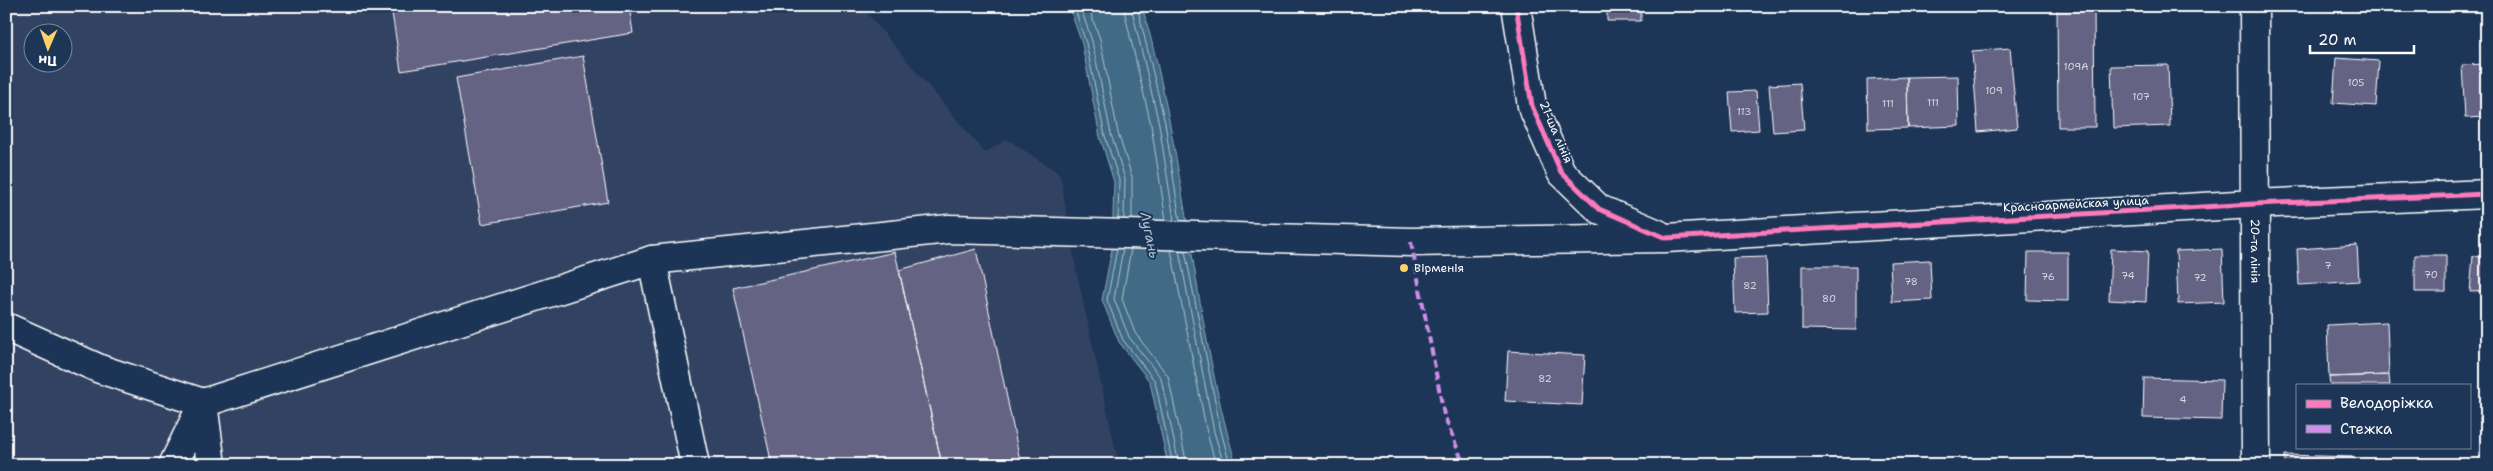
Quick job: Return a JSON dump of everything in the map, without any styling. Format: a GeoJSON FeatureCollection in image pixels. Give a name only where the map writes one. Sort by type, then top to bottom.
{"type":"FeatureCollection","features":[{"type":"Feature","properties":{"kind":"street","name":"21-ша лінія"},"geometry":{"type":"LineString","coordinates":[[1516,6],[1532,106],[1561,172],[1599,209],[1666,238]]}},
{"type":"Feature","properties":{"kind":"street","name":"20-та лінія"},"geometry":{"type":"LineString","coordinates":[[2254,6],[2256,465]]}},
{"type":"Feature","properties":{"kind":"street","name":"Красноармейская улица"},"geometry":{"type":"LineString","coordinates":[[203,403],[652,260],[949,229],[1411,242],[1666,238],[2254,204],[2487,194]]}},
{"type":"Feature","properties":{"kind":"street"},"geometry":{"type":"LineString","coordinates":[[652,260],[694,465]]}},
{"type":"Feature","properties":{"kind":"street"},"geometry":{"type":"LineString","coordinates":[[6,326],[100,368],[203,403]]}},
{"type":"Feature","properties":{"kind":"street"},"geometry":{"type":"LineString","coordinates":[[173,465],[203,403]]}},
{"type":"Feature","properties":{"kind":"street"},"geometry":{"type":"LineString","coordinates":[[203,403],[211,465]]}},
{"type":"Feature","properties":{"kind":"shaded area"},"geometry":{"type":"Polygon","coordinates":[[[6,6],[861,6],[985,153],[1007,139],[1060,174],[1077,274],[1119,465],[6,465],[6,6]]]}},
{"type":"Feature","properties":{"kind":"water","name":"Лугань"},"geometry":{"type":"Polygon","coordinates":[[[1069,6],[1142,6],[1169,120],[1209,351],[1236,465],[1168,465],[1150,382],[1119,342],[1102,300],[1112,249],[1114,182],[1100,137],[1082,44],[1069,6]]]}},
{"type":"Feature","properties":{"kind":"building"},"geometry":{"type":"Polygon","coordinates":[[[391,6],[629,6],[633,33],[401,71],[391,6]]]}},
{"type":"Feature","properties":{"kind":"building"},"geometry":{"type":"Polygon","coordinates":[[[1607,6],[1641,6],[1641,21],[1607,21],[1607,6]]]}},
{"type":"Feature","properties":{"kind":"building"},"geometry":{"type":"Polygon","coordinates":[[[2057,6],[2094,6],[2095,127],[2058,127],[2057,6]]]}},
{"type":"Feature","properties":{"kind":"building"},"geometry":{"type":"Polygon","coordinates":[[[2010,48],[2017,128],[1978,132],[1972,51],[2010,48]]]}},
{"type":"Feature","properties":{"kind":"building"},"geometry":{"type":"Polygon","coordinates":[[[583,56],[608,202],[482,224],[456,78],[583,56]]]}},
{"type":"Feature","properties":{"kind":"building"},"geometry":{"type":"Polygon","coordinates":[[[2336,58],[2379,61],[2376,106],[2333,103],[2336,58]]]}},
{"type":"Feature","properties":{"kind":"building"},"geometry":{"type":"Polygon","coordinates":[[[2487,64],[2487,117],[2465,118],[2462,65],[2487,64]]]}},
{"type":"Feature","properties":{"kind":"building"},"geometry":{"type":"Polygon","coordinates":[[[2168,65],[2170,126],[2113,128],[2111,66],[2168,65]]]}},
{"type":"Feature","properties":{"kind":"building"},"geometry":{"type":"Polygon","coordinates":[[[1958,76],[1959,126],[1908,128],[1907,77],[1958,76]]]}},
{"type":"Feature","properties":{"kind":"building"},"geometry":{"type":"Polygon","coordinates":[[[1907,77],[1908,128],[1868,129],[1867,79],[1907,77]]]}},
{"type":"Feature","properties":{"kind":"building"},"geometry":{"type":"Polygon","coordinates":[[[1800,83],[1804,130],[1773,132],[1769,85],[1800,83]]]}},
{"type":"Feature","properties":{"kind":"building"},"geometry":{"type":"Polygon","coordinates":[[[1756,91],[1759,130],[1732,132],[1729,92],[1756,91]]]}},
{"type":"Feature","properties":{"kind":"building"},"geometry":{"type":"Polygon","coordinates":[[[2357,245],[2359,281],[2299,285],[2297,249],[2357,245]]]}},
{"type":"Feature","properties":{"kind":"building"},"geometry":{"type":"Polygon","coordinates":[[[976,249],[1021,465],[942,465],[899,270],[976,249]]]}},
{"type":"Feature","properties":{"kind":"building"},"geometry":{"type":"Polygon","coordinates":[[[2111,249],[2148,251],[2146,302],[2109,300],[2111,249]]]}},
{"type":"Feature","properties":{"kind":"building"},"geometry":{"type":"Polygon","coordinates":[[[2222,249],[2224,302],[2178,304],[2176,251],[2222,249]]]}},
{"type":"Feature","properties":{"kind":"building"},"geometry":{"type":"Polygon","coordinates":[[[895,252],[942,465],[772,465],[733,288],[895,252]]]}},
{"type":"Feature","properties":{"kind":"building"},"geometry":{"type":"Polygon","coordinates":[[[2028,252],[2068,252],[2068,301],[2027,300],[2028,252]]]}},
{"type":"Feature","properties":{"kind":"building"},"geometry":{"type":"Polygon","coordinates":[[[2415,255],[2446,255],[2446,292],[2415,292],[2415,255]]]}},
{"type":"Feature","properties":{"kind":"building"},"geometry":{"type":"Polygon","coordinates":[[[2473,256],[2487,258],[2487,291],[2470,292],[2473,256]]]}},
{"type":"Feature","properties":{"kind":"building"},"geometry":{"type":"Polygon","coordinates":[[[1766,257],[1768,312],[1735,313],[1733,258],[1766,257]]]}},
{"type":"Feature","properties":{"kind":"building"},"geometry":{"type":"Polygon","coordinates":[[[1930,260],[1932,300],[1892,302],[1890,262],[1930,260]]]}},
{"type":"Feature","properties":{"kind":"building"},"geometry":{"type":"Polygon","coordinates":[[[1802,266],[1856,266],[1856,330],[1802,329],[1802,266]]]}},
{"type":"Feature","properties":{"kind":"building"},"geometry":{"type":"Polygon","coordinates":[[[2387,322],[2389,375],[2329,377],[2327,325],[2387,322]]]}},
{"type":"Feature","properties":{"kind":"building"},"geometry":{"type":"Polygon","coordinates":[[[1508,351],[1585,355],[1582,405],[1505,401],[1508,351]]]}},
{"type":"Feature","properties":{"kind":"building"},"geometry":{"type":"Polygon","coordinates":[[[2389,375],[2390,384],[2330,384],[2329,377],[2389,375]]]}},
{"type":"Feature","properties":{"kind":"building"},"geometry":{"type":"Polygon","coordinates":[[[2144,378],[2222,380],[2221,420],[2143,418],[2144,378]]]}},
{"type":"Feature","properties":{"kind":"building"},"geometry":{"type":"Polygon","coordinates":[[[2285,455],[2355,457],[2355,465],[2285,465],[2285,455]]]}},
{"type":"Feature","properties":{"kind":"marked path"},"geometry":{"type":"LineString","coordinates":[[1411,242],[1444,415],[1464,465]]}},
{"type":"Feature","properties":{"kind":"cycle path"},"geometry":{"type":"LineString","coordinates":[[1516,6],[1532,106],[1561,172],[1599,209],[1666,238],[2254,204],[2487,194]]}},
{"type":"Feature","properties":{"kind":"place","name":"Вірменія"},"geometry":{"type":"Point","coordinates":[1404,268]}}]}
